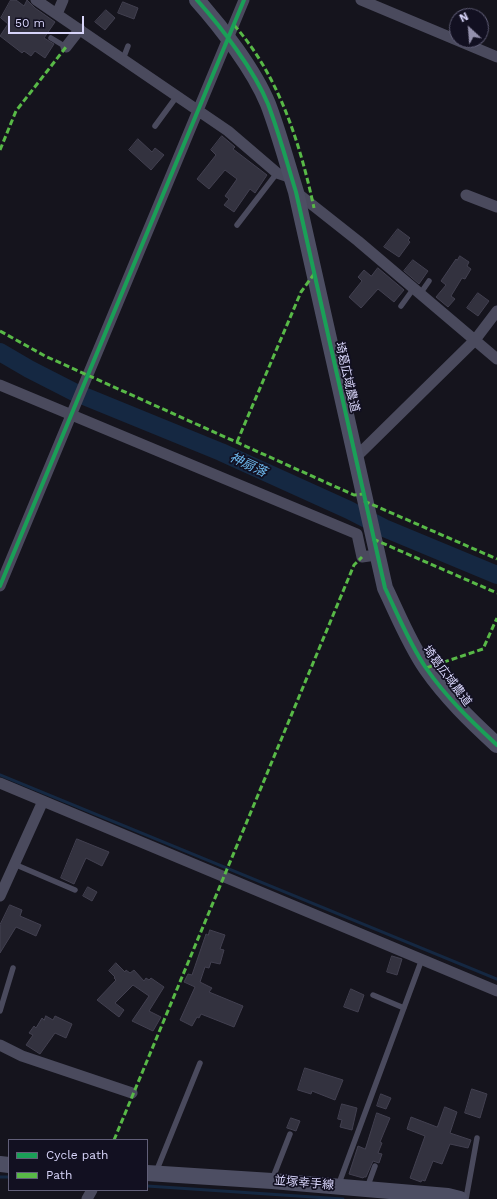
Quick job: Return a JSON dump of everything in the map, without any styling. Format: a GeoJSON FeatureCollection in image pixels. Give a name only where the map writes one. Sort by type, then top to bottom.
{"type":"FeatureCollection","features":[{"type":"Feature","properties":{"kind":"street"},"geometry":{"type":"LineString","coordinates":[[36,0],[228,131],[497,359]]}},
{"type":"Feature","properties":{"kind":"street"},"geometry":{"type":"LineString","coordinates":[[57,14],[63,0]]}},
{"type":"Feature","properties":{"kind":"street","name":"埼葛広域農道"},"geometry":{"type":"LineString","coordinates":[[197,0],[251,73],[267,103],[288,181],[385,588],[408,637],[426,668],[464,716],[497,744]]}},
{"type":"Feature","properties":{"kind":"street"},"geometry":{"type":"LineString","coordinates":[[0,586],[244,0]]}},
{"type":"Feature","properties":{"kind":"street"},"geometry":{"type":"LineString","coordinates":[[361,0],[497,57]]}},
{"type":"Feature","properties":{"kind":"street"},"geometry":{"type":"LineString","coordinates":[[66,47],[80,29]]}},
{"type":"Feature","properties":{"kind":"street"},"geometry":{"type":"LineString","coordinates":[[466,195],[497,207]]}},
{"type":"Feature","properties":{"kind":"street"},"geometry":{"type":"LineString","coordinates":[[355,458],[475,340],[497,311]]}},
{"type":"Feature","properties":{"kind":"street"},"geometry":{"type":"LineString","coordinates":[[0,385],[357,534],[362,556],[376,555]]}},
{"type":"Feature","properties":{"kind":"street"},"geometry":{"type":"LineString","coordinates":[[0,783],[497,991]]}},
{"type":"Feature","properties":{"kind":"street"},"geometry":{"type":"LineString","coordinates":[[0,896],[42,801]]}},
{"type":"Feature","properties":{"kind":"street"},"geometry":{"type":"LineString","coordinates":[[0,1045],[22,1056],[132,1093]]}},
{"type":"Feature","properties":{"kind":"street","name":"並塚幸手線"},"geometry":{"type":"LineString","coordinates":[[151,1173],[338,1186],[451,1198]]}},
{"type":"Feature","properties":{"kind":"lane"},"geometry":{"type":"LineString","coordinates":[[51,38],[66,47]]}},
{"type":"Feature","properties":{"kind":"lane"},"geometry":{"type":"LineString","coordinates":[[123,59],[128,46]]}},
{"type":"Feature","properties":{"kind":"lane"},"geometry":{"type":"LineString","coordinates":[[155,126],[177,96]]}},
{"type":"Feature","properties":{"kind":"lane"},"geometry":{"type":"LineString","coordinates":[[237,225],[288,181]]}},
{"type":"Feature","properties":{"kind":"lane"},"geometry":{"type":"LineString","coordinates":[[401,306],[429,281]]}},
{"type":"Feature","properties":{"kind":"lane"},"geometry":{"type":"LineString","coordinates":[[14,864],[75,890]]}},
{"type":"Feature","properties":{"kind":"lane"},"geometry":{"type":"LineString","coordinates":[[338,1186],[422,959]]}},
{"type":"Feature","properties":{"kind":"lane"},"geometry":{"type":"LineString","coordinates":[[0,1011],[14,968]]}},
{"type":"Feature","properties":{"kind":"lane"},"geometry":{"type":"LineString","coordinates":[[373,995],[404,1008]]}},
{"type":"Feature","properties":{"kind":"lane"},"geometry":{"type":"LineString","coordinates":[[151,1173],[200,1063]]}},
{"type":"Feature","properties":{"kind":"lane"},"geometry":{"type":"LineString","coordinates":[[272,1181],[290,1134]]}},
{"type":"Feature","properties":{"kind":"lane"},"geometry":{"type":"LineString","coordinates":[[466,1199],[478,1138]]}},
{"type":"Feature","properties":{"kind":"lane"},"geometry":{"type":"LineString","coordinates":[[367,1189],[375,1166]]}},
{"type":"Feature","properties":{"kind":"building"},"geometry":{"type":"Polygon","coordinates":[[[11,0],[16,0],[24,6],[27,0],[35,8],[55,22],[44,38],[54,44],[45,58],[35,51],[31,56],[24,51],[22,53],[0,36],[8,24],[1,18],[11,0]]]}},
{"type":"Feature","properties":{"kind":"building"},"geometry":{"type":"Polygon","coordinates":[[[123,2],[138,8],[134,19],[118,13],[123,2]]]}},
{"type":"Feature","properties":{"kind":"building"},"geometry":{"type":"Polygon","coordinates":[[[106,10],[115,18],[105,30],[95,22],[106,10]]]}},
{"type":"Feature","properties":{"kind":"building"},"geometry":{"type":"Polygon","coordinates":[[[222,136],[235,147],[233,149],[267,175],[255,193],[250,189],[234,212],[224,205],[229,199],[225,196],[237,179],[225,170],[209,189],[197,179],[216,155],[211,150],[222,136]]]}},
{"type":"Feature","properties":{"kind":"building"},"geometry":{"type":"Polygon","coordinates":[[[138,139],[152,152],[155,148],[164,155],[151,170],[129,150],[138,139]]]}},
{"type":"Feature","properties":{"kind":"building"},"geometry":{"type":"Polygon","coordinates":[[[398,229],[410,238],[408,240],[410,242],[399,257],[384,247],[398,229]]]}},
{"type":"Feature","properties":{"kind":"building"},"geometry":{"type":"Polygon","coordinates":[[[460,256],[469,262],[467,266],[471,269],[465,279],[462,278],[451,296],[455,299],[448,307],[436,297],[446,285],[441,281],[456,259],[457,260],[460,256]]]}},
{"type":"Feature","properties":{"kind":"building"},"geometry":{"type":"Polygon","coordinates":[[[413,260],[428,271],[419,284],[404,271],[413,260]]]}},
{"type":"Feature","properties":{"kind":"building"},"geometry":{"type":"Polygon","coordinates":[[[378,268],[404,290],[394,302],[378,289],[361,308],[349,297],[362,281],[358,277],[364,270],[371,276],[378,268]]]}},
{"type":"Feature","properties":{"kind":"building"},"geometry":{"type":"Polygon","coordinates":[[[478,293],[489,301],[478,316],[467,308],[478,293]]]}},
{"type":"Feature","properties":{"kind":"building"},"geometry":{"type":"Polygon","coordinates":[[[77,839],[109,852],[102,866],[86,858],[74,884],[61,878],[77,839]]]}},
{"type":"Feature","properties":{"kind":"building"},"geometry":{"type":"Polygon","coordinates":[[[88,887],[97,892],[92,901],[83,896],[88,887]]]}},
{"type":"Feature","properties":{"kind":"building"},"geometry":{"type":"Polygon","coordinates":[[[10,905],[22,910],[20,916],[41,925],[36,936],[16,927],[0,953],[0,925],[10,905]]]}},
{"type":"Feature","properties":{"kind":"building"},"geometry":{"type":"Polygon","coordinates":[[[210,930],[225,935],[220,949],[224,950],[220,964],[211,962],[209,968],[205,967],[200,982],[212,988],[209,992],[243,1006],[234,1027],[201,1014],[199,1018],[197,1017],[192,1026],[180,1020],[195,987],[184,982],[188,974],[192,975],[206,934],[208,935],[210,930]]]}},
{"type":"Feature","properties":{"kind":"building"},"geometry":{"type":"Polygon","coordinates":[[[392,956],[402,959],[397,975],[387,972],[392,956]]]}},
{"type":"Feature","properties":{"kind":"building"},"geometry":{"type":"Polygon","coordinates":[[[116,963],[125,972],[126,970],[130,973],[134,970],[144,981],[146,978],[149,980],[151,978],[164,987],[149,1011],[161,1017],[153,1031],[132,1021],[149,996],[133,985],[115,1003],[124,1010],[119,1017],[97,1000],[116,980],[109,971],[116,963]]]}},
{"type":"Feature","properties":{"kind":"building"},"geometry":{"type":"Polygon","coordinates":[[[351,989],[364,995],[358,1012],[344,1007],[351,989]]]}},
{"type":"Feature","properties":{"kind":"building"},"geometry":{"type":"Polygon","coordinates":[[[46,1016],[53,1020],[55,1016],[72,1024],[66,1038],[55,1033],[40,1054],[26,1045],[33,1035],[29,1033],[34,1026],[36,1028],[42,1018],[44,1020],[46,1016]]]}},
{"type":"Feature","properties":{"kind":"building"},"geometry":{"type":"Polygon","coordinates":[[[305,1068],[343,1080],[335,1100],[312,1091],[311,1094],[298,1090],[305,1068]]]}},
{"type":"Feature","properties":{"kind":"building"},"geometry":{"type":"Polygon","coordinates":[[[472,1089],[487,1094],[480,1118],[465,1113],[472,1089]]]}},
{"type":"Feature","properties":{"kind":"building"},"geometry":{"type":"Polygon","coordinates":[[[381,1094],[391,1098],[386,1109],[377,1106],[381,1094]]]}},
{"type":"Feature","properties":{"kind":"building"},"geometry":{"type":"Polygon","coordinates":[[[342,1104],[357,1108],[352,1130],[340,1127],[342,1120],[338,1119],[342,1104]]]}},
{"type":"Feature","properties":{"kind":"building"},"geometry":{"type":"Polygon","coordinates":[[[445,1107],[457,1112],[450,1133],[471,1140],[468,1148],[450,1144],[442,1164],[433,1161],[425,1181],[422,1180],[421,1182],[410,1178],[425,1136],[407,1129],[411,1117],[437,1127],[445,1107]]]}},
{"type":"Feature","properties":{"kind":"building"},"geometry":{"type":"Polygon","coordinates":[[[377,1113],[390,1118],[380,1142],[382,1143],[378,1153],[382,1154],[379,1163],[373,1161],[366,1177],[363,1178],[349,1174],[358,1146],[365,1149],[377,1113]]]}},
{"type":"Feature","properties":{"kind":"building"},"geometry":{"type":"Polygon","coordinates":[[[291,1118],[300,1121],[296,1131],[287,1128],[291,1118]]]}},
{"type":"Feature","properties":{"kind":"waterway","name":"神扇落"},"geometry":{"type":"LineString","coordinates":[[0,352],[74,392],[221,452],[349,510],[384,528],[497,575]]}},
{"type":"Feature","properties":{"kind":"waterway"},"geometry":{"type":"LineString","coordinates":[[0,775],[497,979]]}},
{"type":"Feature","properties":{"kind":"waterway"},"geometry":{"type":"LineString","coordinates":[[0,1177],[8,1177]]}},
{"type":"Feature","properties":{"kind":"waterway"},"geometry":{"type":"LineString","coordinates":[[148,1186],[343,1199]]}},
{"type":"Feature","properties":{"kind":"marked path"},"geometry":{"type":"LineString","coordinates":[[234,25],[264,66],[286,111],[302,159],[314,208]]}},
{"type":"Feature","properties":{"kind":"marked path"},"geometry":{"type":"LineString","coordinates":[[0,150],[16,111],[66,47]]}},
{"type":"Feature","properties":{"kind":"marked path"},"geometry":{"type":"LineString","coordinates":[[237,442],[301,292],[314,274]]}},
{"type":"Feature","properties":{"kind":"marked path"},"geometry":{"type":"LineString","coordinates":[[0,331],[45,356],[354,495],[363,494]]}},
{"type":"Feature","properties":{"kind":"marked path"},"geometry":{"type":"LineString","coordinates":[[364,501],[497,559]]}},
{"type":"Feature","properties":{"kind":"marked path"},"geometry":{"type":"LineString","coordinates":[[373,539],[497,593]]}},
{"type":"Feature","properties":{"kind":"marked path"},"geometry":{"type":"LineString","coordinates":[[114,1139],[354,565],[362,557]]}},
{"type":"Feature","properties":{"kind":"marked path"},"geometry":{"type":"LineString","coordinates":[[426,668],[483,649],[497,618]]}},
{"type":"Feature","properties":{"kind":"cycle path"},"geometry":{"type":"LineString","coordinates":[[197,0],[227,36],[255,77],[268,104],[279,137],[296,192],[385,588],[409,639],[426,668],[450,699],[497,745]]}},
{"type":"Feature","properties":{"kind":"cycle path"},"geometry":{"type":"LineString","coordinates":[[0,586],[244,0]]}}]}
